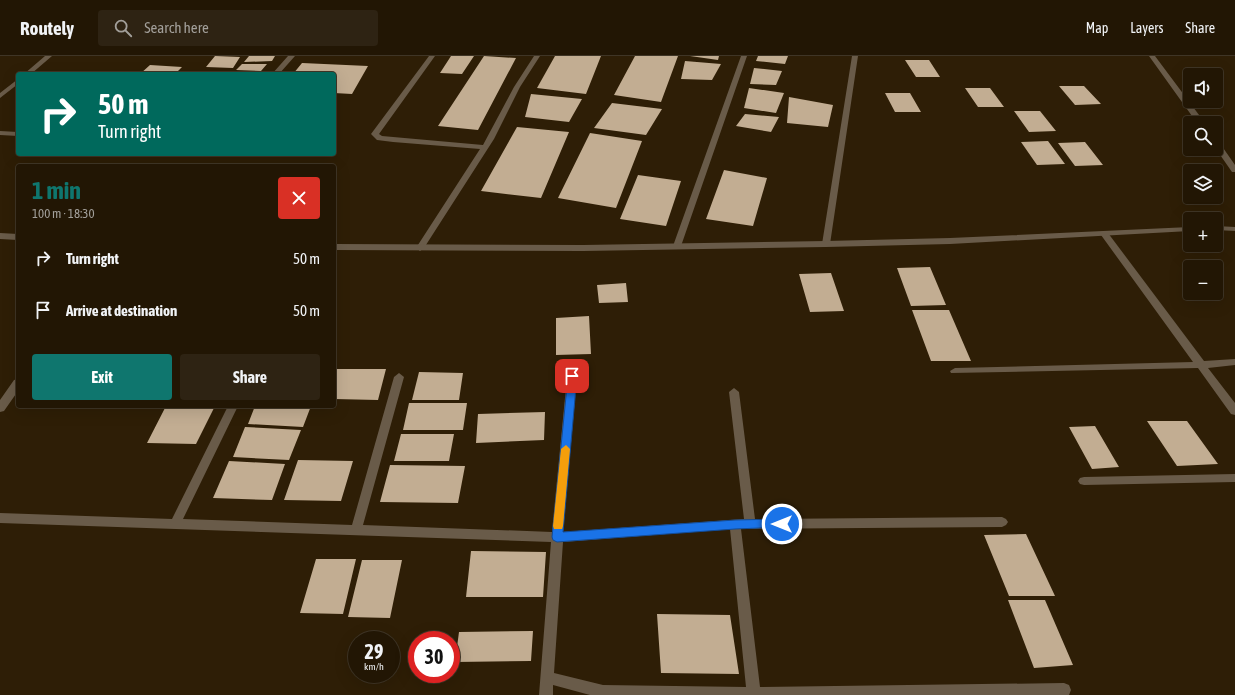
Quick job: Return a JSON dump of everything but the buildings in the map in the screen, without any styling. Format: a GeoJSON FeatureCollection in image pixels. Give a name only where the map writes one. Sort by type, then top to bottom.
{"type":"FeatureCollection","features":[{"type":"Feature","properties":{"kind":"street"},"geometry":{"type":"LineString","coordinates":[[29,72],[49,56]]}},
{"type":"Feature","properties":{"kind":"street"},"geometry":{"type":"LineString","coordinates":[[277,72],[292,56]]}},
{"type":"Feature","properties":{"kind":"street"},"geometry":{"type":"LineString","coordinates":[[432,56],[375,134],[380,138],[393,140],[484,147]]}},
{"type":"Feature","properties":{"kind":"street"},"geometry":{"type":"LineString","coordinates":[[420,248],[484,147],[517,87],[537,56]]}},
{"type":"Feature","properties":{"kind":"street"},"geometry":{"type":"LineString","coordinates":[[677,246],[702,172],[731,97],[744,56]]}},
{"type":"Feature","properties":{"kind":"street"},"geometry":{"type":"LineString","coordinates":[[826,244],[855,56]]}},
{"type":"Feature","properties":{"kind":"street"},"geometry":{"type":"LineString","coordinates":[[1152,56],[1196,116]]}},
{"type":"Feature","properties":{"kind":"street"},"geometry":{"type":"LineString","coordinates":[[0,96],[16,83]]}},
{"type":"Feature","properties":{"kind":"street"},"geometry":{"type":"LineString","coordinates":[[0,133],[16,134]]}},
{"type":"Feature","properties":{"kind":"street"},"geometry":{"type":"LineString","coordinates":[[1223,154],[1235,170]]}},
{"type":"Feature","properties":{"kind":"street"},"geometry":{"type":"LineString","coordinates":[[1223,228],[1235,229]]}},
{"type":"Feature","properties":{"kind":"street"},"geometry":{"type":"LineString","coordinates":[[336,247],[420,248],[826,244],[1106,235],[1143,231],[1183,229]]}},
{"type":"Feature","properties":{"kind":"street"},"geometry":{"type":"LineString","coordinates":[[1106,235],[1235,411]]}},
{"type":"Feature","properties":{"kind":"street"},"geometry":{"type":"LineString","coordinates":[[0,236],[16,237]]}},
{"type":"Feature","properties":{"kind":"street"},"geometry":{"type":"LineString","coordinates":[[955,371],[1200,365],[1235,362]]}},
{"type":"Feature","properties":{"kind":"street"},"geometry":{"type":"LineString","coordinates":[[546,695],[546,677],[557,537],[572,376]]}},
{"type":"Feature","properties":{"kind":"street"},"geometry":{"type":"LineString","coordinates":[[356,530],[399,377]]}},
{"type":"Feature","properties":{"kind":"street"},"geometry":{"type":"LineString","coordinates":[[0,408],[16,386]]}},
{"type":"Feature","properties":{"kind":"street"},"geometry":{"type":"LineString","coordinates":[[734,392],[750,524]]}},
{"type":"Feature","properties":{"kind":"street"},"geometry":{"type":"LineString","coordinates":[[175,524],[232,408]]}},
{"type":"Feature","properties":{"kind":"street"},"geometry":{"type":"LineString","coordinates":[[1084,481],[1235,478]]}},
{"type":"Feature","properties":{"kind":"street"},"geometry":{"type":"LineString","coordinates":[[0,518],[557,537],[735,524],[1002,522]]}},
{"type":"Feature","properties":{"kind":"street"},"geometry":{"type":"LineString","coordinates":[[735,524],[754,695]]}},
{"type":"Feature","properties":{"kind":"street"},"geometry":{"type":"LineString","coordinates":[[546,677],[603,692],[754,695],[1064,690]]}},
{"type":"Feature","properties":{"kind":"slow traffic"},"geometry":{"type":"LineString","coordinates":[[558,526],[566,449]]}},
{"type":"Feature","properties":{"kind":"route"},"geometry":{"type":"LineString","coordinates":[[572,376],[557,537],[735,524],[782,524]]}}]}
